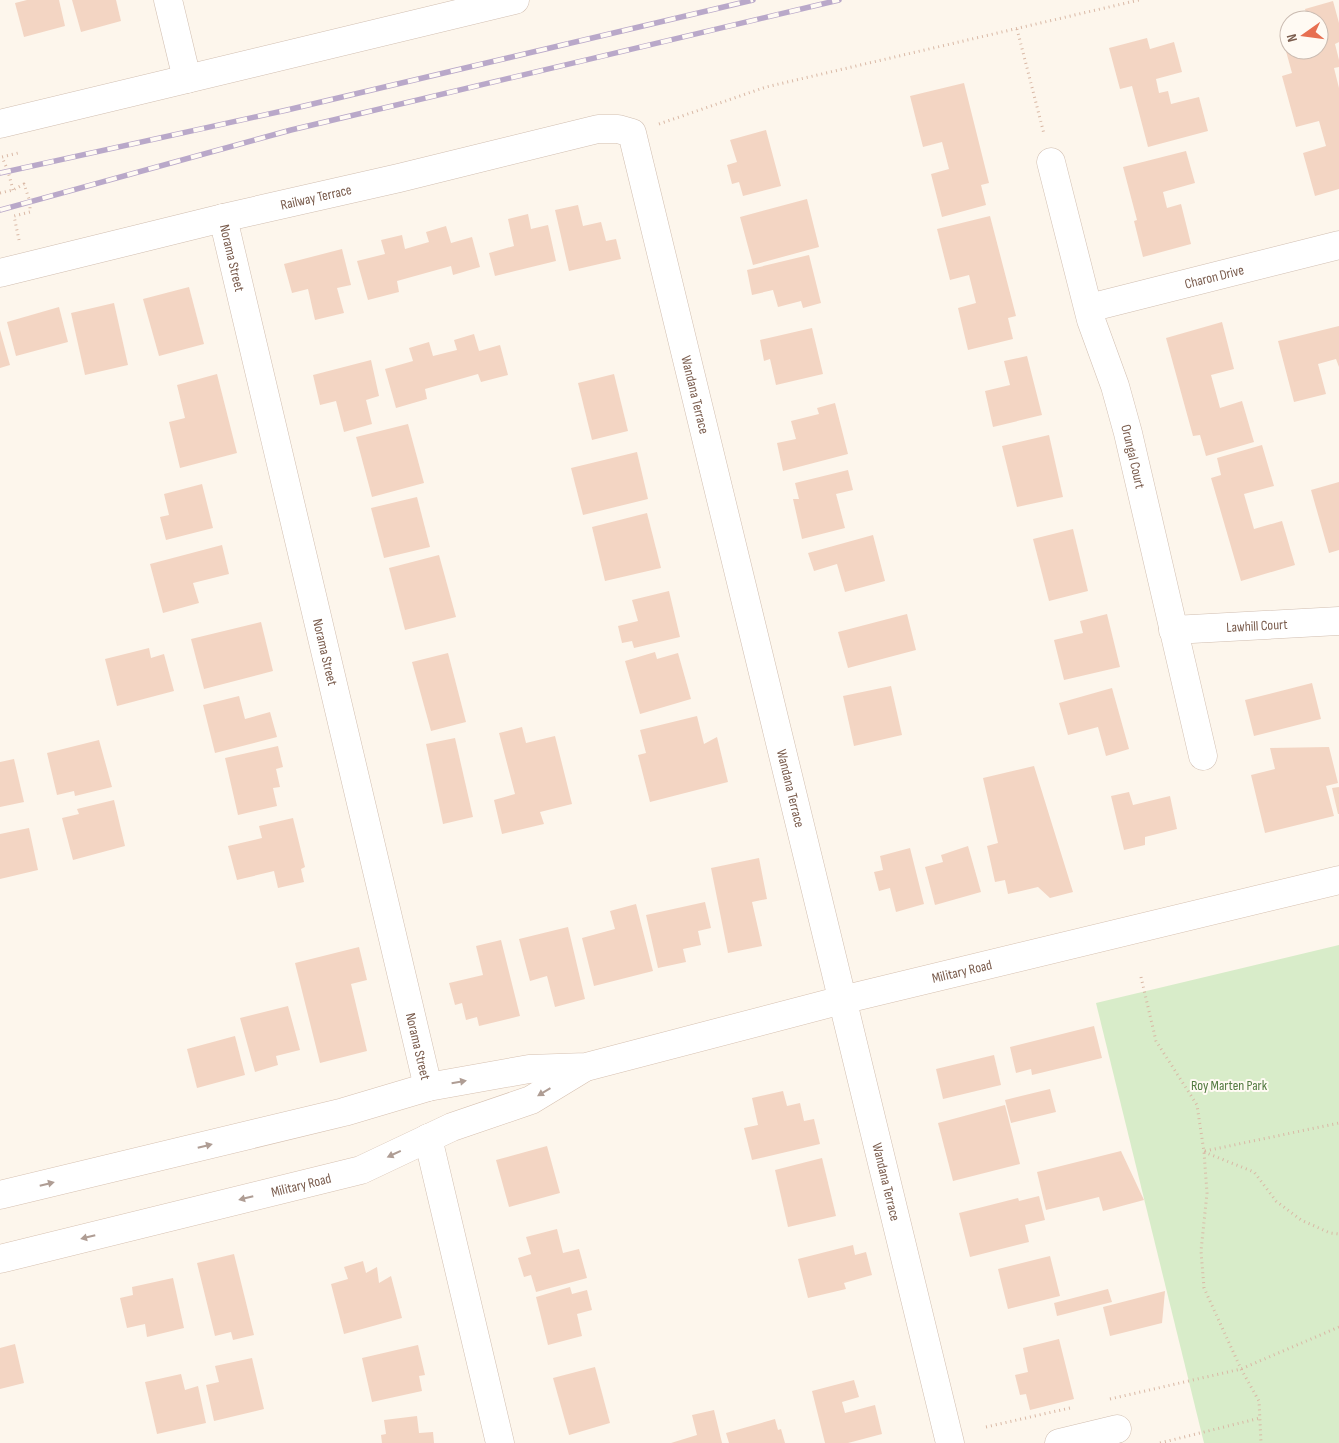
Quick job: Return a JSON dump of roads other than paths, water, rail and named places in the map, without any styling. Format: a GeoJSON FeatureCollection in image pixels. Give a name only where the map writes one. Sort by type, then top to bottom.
{"type":"FeatureCollection","features":[{"type":"Feature","properties":{"kind":"street"},"geometry":{"type":"LineString","coordinates":[[168,0],[187,78]]}},
{"type":"Feature","properties":{"kind":"street"},"geometry":{"type":"LineString","coordinates":[[0,124],[515,0]]}},
{"type":"Feature","properties":{"kind":"street","name":"Railway Terrace"},"geometry":{"type":"LineString","coordinates":[[0,274],[223,218],[399,178],[598,129],[618,129],[632,133]]}},
{"type":"Feature","properties":{"kind":"street","name":"Wandana Terrace"},"geometry":{"type":"LineString","coordinates":[[632,133],[950,1443]]}},
{"type":"Feature","properties":{"kind":"street","name":"Orungal Court"},"geometry":{"type":"LineString","coordinates":[[1051,162],[1088,308],[1115,386],[1128,433],[1203,756]]}},
{"type":"Feature","properties":{"kind":"street","name":"Norama Street"},"geometry":{"type":"LineString","coordinates":[[223,218],[428,1087]]}},
{"type":"Feature","properties":{"kind":"street","name":"Charon Drive"},"geometry":{"type":"LineString","coordinates":[[1088,308],[1339,245]]}},
{"type":"Feature","properties":{"kind":"street","name":"Lawhill Court"},"geometry":{"type":"LineString","coordinates":[[1173,630],[1339,622]]}},
{"type":"Feature","properties":{"kind":"street","name":"Military Road"},"geometry":{"type":"LineString","coordinates":[[0,1196],[344,1112],[428,1087],[528,1069],[586,1067],[842,1000],[1339,880]]}},
{"type":"Feature","properties":{"kind":"street","name":"Military Road"},"geometry":{"type":"LineString","coordinates":[[0,1259],[361,1170],[452,1127],[530,1100],[586,1067]]}},
{"type":"Feature","properties":{"kind":"street"},"geometry":{"type":"LineString","coordinates":[[428,1138],[500,1443]]}},
{"type":"Feature","properties":{"kind":"street"},"geometry":{"type":"LineString","coordinates":[[1059,1443],[1117,1429]]}},
{"type":"Feature","properties":{"kind":"railway"},"geometry":{"type":"LineString","coordinates":[[0,173],[287,110],[753,0]]}},
{"type":"Feature","properties":{"kind":"railway"},"geometry":{"type":"LineString","coordinates":[[0,210],[291,130],[839,0]]}},
{"type":"Feature","properties":{"kind":"park label","name":"Roy Marten Park"},"geometry":{"type":"Point","coordinates":[1229,1085]}}]}
